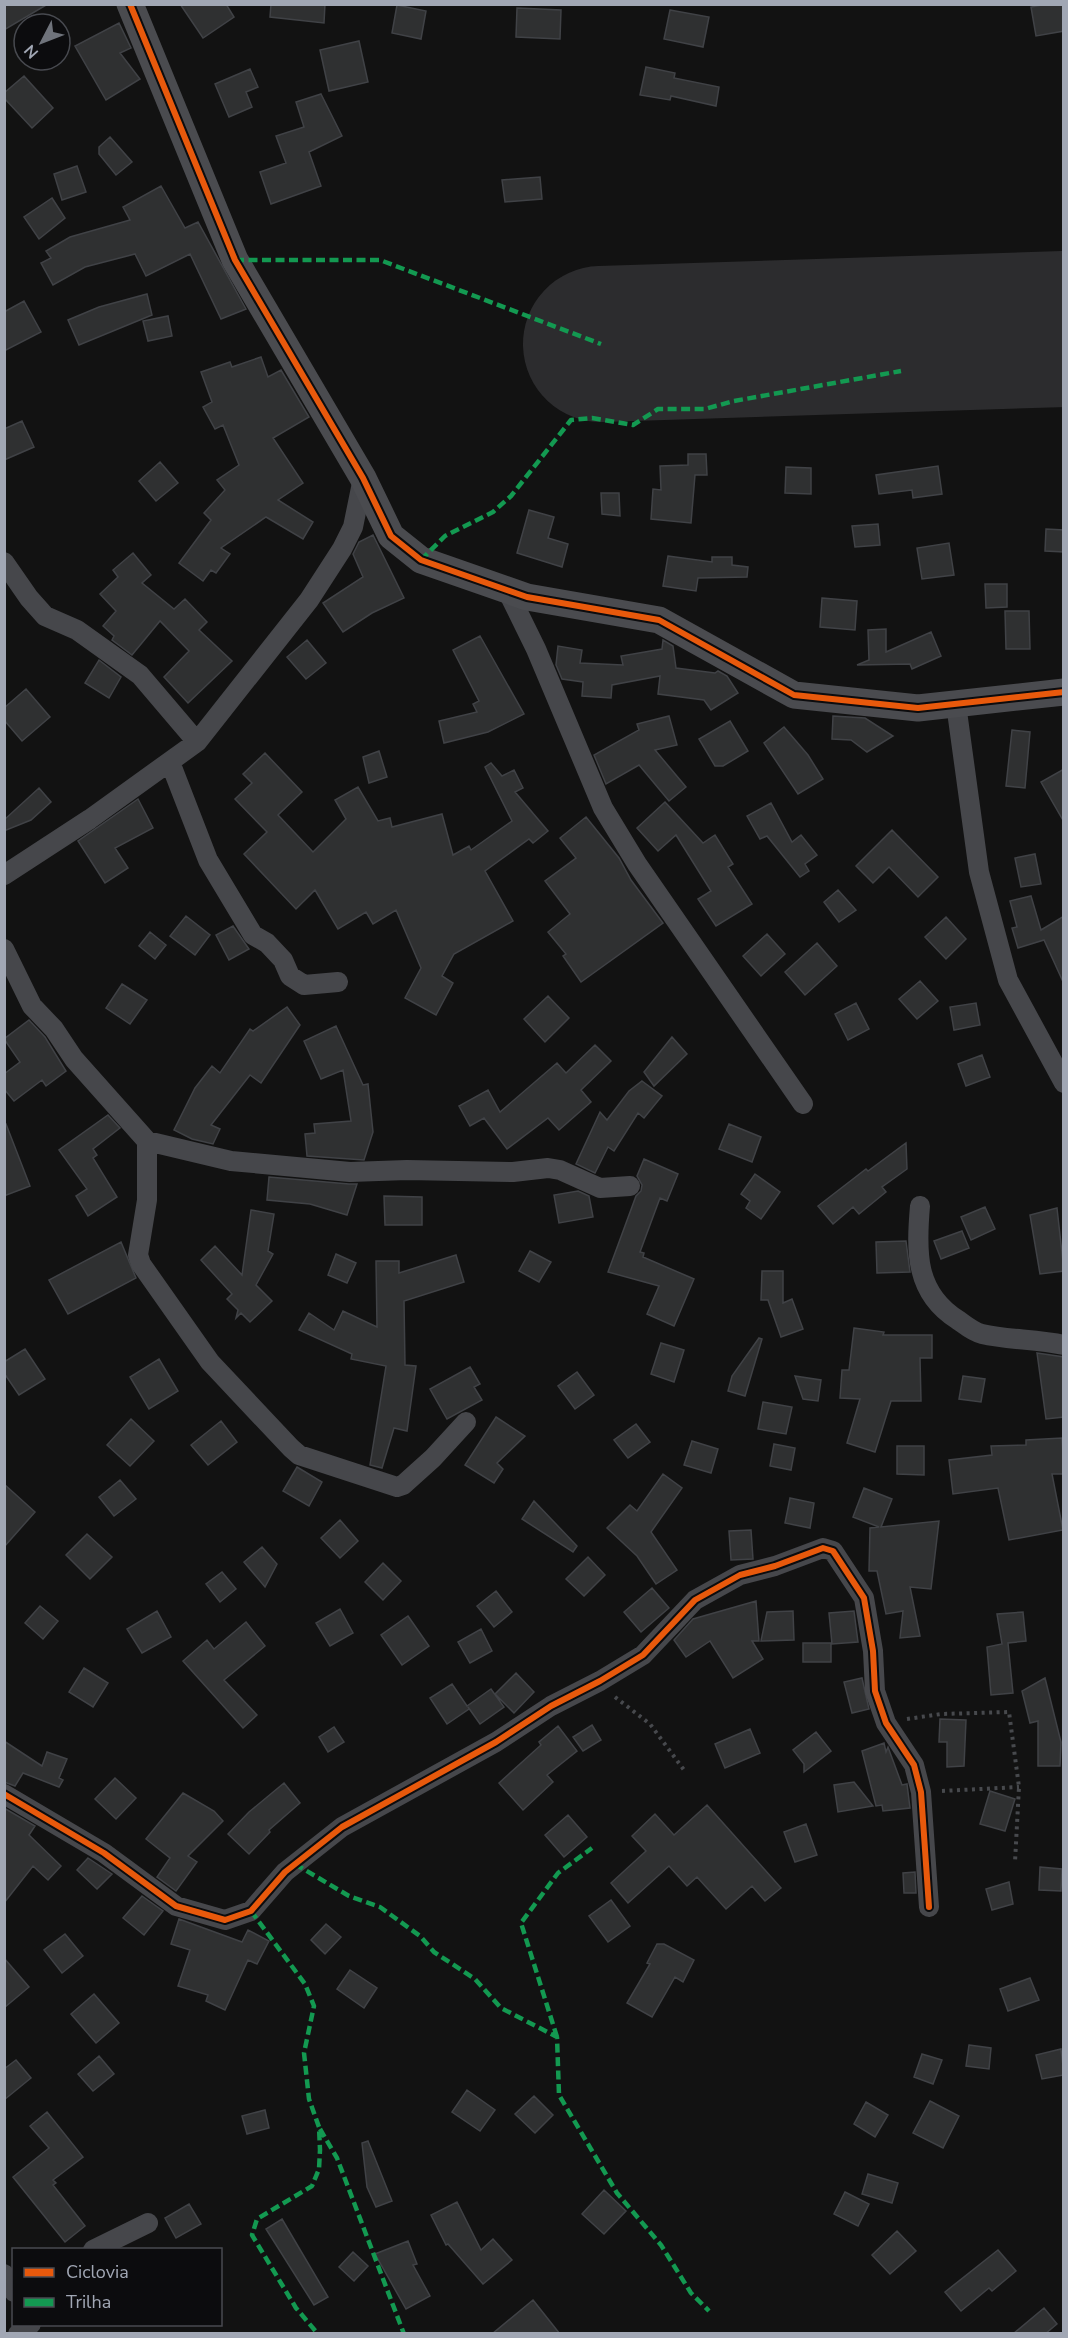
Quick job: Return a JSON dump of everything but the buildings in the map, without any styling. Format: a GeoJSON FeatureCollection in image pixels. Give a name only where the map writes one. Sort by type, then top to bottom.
{"type":"FeatureCollection","features":[{"type":"Feature","properties":{"kind":"street"},"geometry":{"type":"LineString","coordinates":[[130,4],[235,260],[363,478],[391,536],[421,560],[527,597],[659,620],[794,694],[918,708],[1064,692]]}},
{"type":"Feature","properties":{"kind":"street"},"geometry":{"type":"LineString","coordinates":[[4,874],[90,819],[197,742],[309,600],[342,549],[353,527],[363,478]]}},
{"type":"Feature","properties":{"kind":"street"},"geometry":{"type":"LineString","coordinates":[[4,562],[29,598],[45,616],[77,630],[140,675],[197,742]]}},
{"type":"Feature","properties":{"kind":"street"},"geometry":{"type":"LineString","coordinates":[[507,590],[536,649],[603,808],[637,864],[803,1104]]}},
{"type":"Feature","properties":{"kind":"street"},"geometry":{"type":"LineString","coordinates":[[956,704],[979,873],[1008,980],[1064,1083]]}},
{"type":"Feature","properties":{"kind":"street"},"geometry":{"type":"LineString","coordinates":[[170,762],[208,860],[253,935],[267,943],[283,960],[290,976],[304,986],[338,982]]}},
{"type":"Feature","properties":{"kind":"street"},"geometry":{"type":"LineString","coordinates":[[4,949],[32,1006],[54,1029],[74,1059],[147,1141],[231,1161],[350,1172],[407,1170],[513,1172],[548,1168],[560,1170],[600,1188],[630,1186]]}},
{"type":"Feature","properties":{"kind":"street"},"geometry":{"type":"LineString","coordinates":[[147,1141],[147,1200],[138,1255],[141,1264],[210,1362],[291,1448],[299,1455],[397,1487],[403,1485],[433,1458],[466,1422]]}},
{"type":"Feature","properties":{"kind":"street"},"geometry":{"type":"LineString","coordinates":[[921,1206],[918,1235],[920,1265],[927,1292],[953,1317],[979,1334],[1064,1345]]}},
{"type":"Feature","properties":{"kind":"street"},"geometry":{"type":"LineString","coordinates":[[4,1794],[104,1853],[176,1906],[225,1920],[251,1911],[285,1872],[342,1827],[496,1742],[551,1706],[600,1681],[643,1655],[695,1600],[740,1575],[775,1566],[823,1548],[833,1551],[864,1598],[873,1651],[875,1691],[886,1723],[914,1765],[921,1792],[929,1907]]}},
{"type":"Feature","properties":{"kind":"street"},"geometry":{"type":"LineString","coordinates":[[97,2248],[148,2223]]}},
{"type":"Feature","properties":{"kind":"street"},"geometry":{"type":"LineString","coordinates":[[4,2274],[12,2288]]}},
{"type":"Feature","properties":{"kind":"path"},"geometry":{"type":"LineString","coordinates":[[600,1681],[625,1706],[650,1724],[684,1770]]}},
{"type":"Feature","properties":{"kind":"path"},"geometry":{"type":"LineString","coordinates":[[886,1723],[941,1714],[1009,1712],[1019,1786],[1015,1862]]}},
{"type":"Feature","properties":{"kind":"path"},"geometry":{"type":"LineString","coordinates":[[921,1792],[1019,1786]]}},
{"type":"Feature","properties":{"kind":"runway"},"geometry":{"type":"LineString","coordinates":[[601,344],[1064,329]]}},
{"type":"Feature","properties":{"kind":"marked path"},"geometry":{"type":"LineString","coordinates":[[235,260],[380,260],[601,344]]}},
{"type":"Feature","properties":{"kind":"marked path"},"geometry":{"type":"LineString","coordinates":[[421,560],[445,536],[493,512],[511,496],[571,420],[592,418],[633,425],[658,409],[705,409],[734,401],[901,371]]}},
{"type":"Feature","properties":{"kind":"marked path"},"geometry":{"type":"LineString","coordinates":[[557,2037],[521,1923],[558,1873],[592,1848]]}},
{"type":"Feature","properties":{"kind":"marked path"},"geometry":{"type":"LineString","coordinates":[[295,1864],[349,1896],[380,1907],[420,1936],[434,1952],[475,1979],[501,2008],[557,2037],[559,2095],[617,2193],[661,2245],[691,2293],[709,2311]]}},
{"type":"Feature","properties":{"kind":"marked path"},"geometry":{"type":"LineString","coordinates":[[251,1911],[305,1984],[314,2006],[304,2053],[309,2099],[319,2127],[320,2150],[319,2169],[312,2186],[257,2219],[252,2235],[296,2308],[318,2334]]}},
{"type":"Feature","properties":{"kind":"marked path"},"geometry":{"type":"LineString","coordinates":[[320,2129],[337,2158],[404,2334]]}},
{"type":"Feature","properties":{"kind":"cycle path"},"geometry":{"type":"LineString","coordinates":[[130,4],[235,260],[363,478],[391,536],[421,560],[527,597],[659,620],[794,695],[918,708],[1064,692]]}},
{"type":"Feature","properties":{"kind":"cycle path"},"geometry":{"type":"LineString","coordinates":[[4,1794],[104,1853],[176,1906],[225,1920],[251,1911],[285,1872],[342,1827],[496,1742],[551,1706],[600,1681],[643,1655],[695,1600],[740,1575],[775,1566],[823,1548],[833,1551],[864,1598],[873,1651],[875,1691],[886,1723],[914,1765],[921,1792],[929,1907]]}}]}
